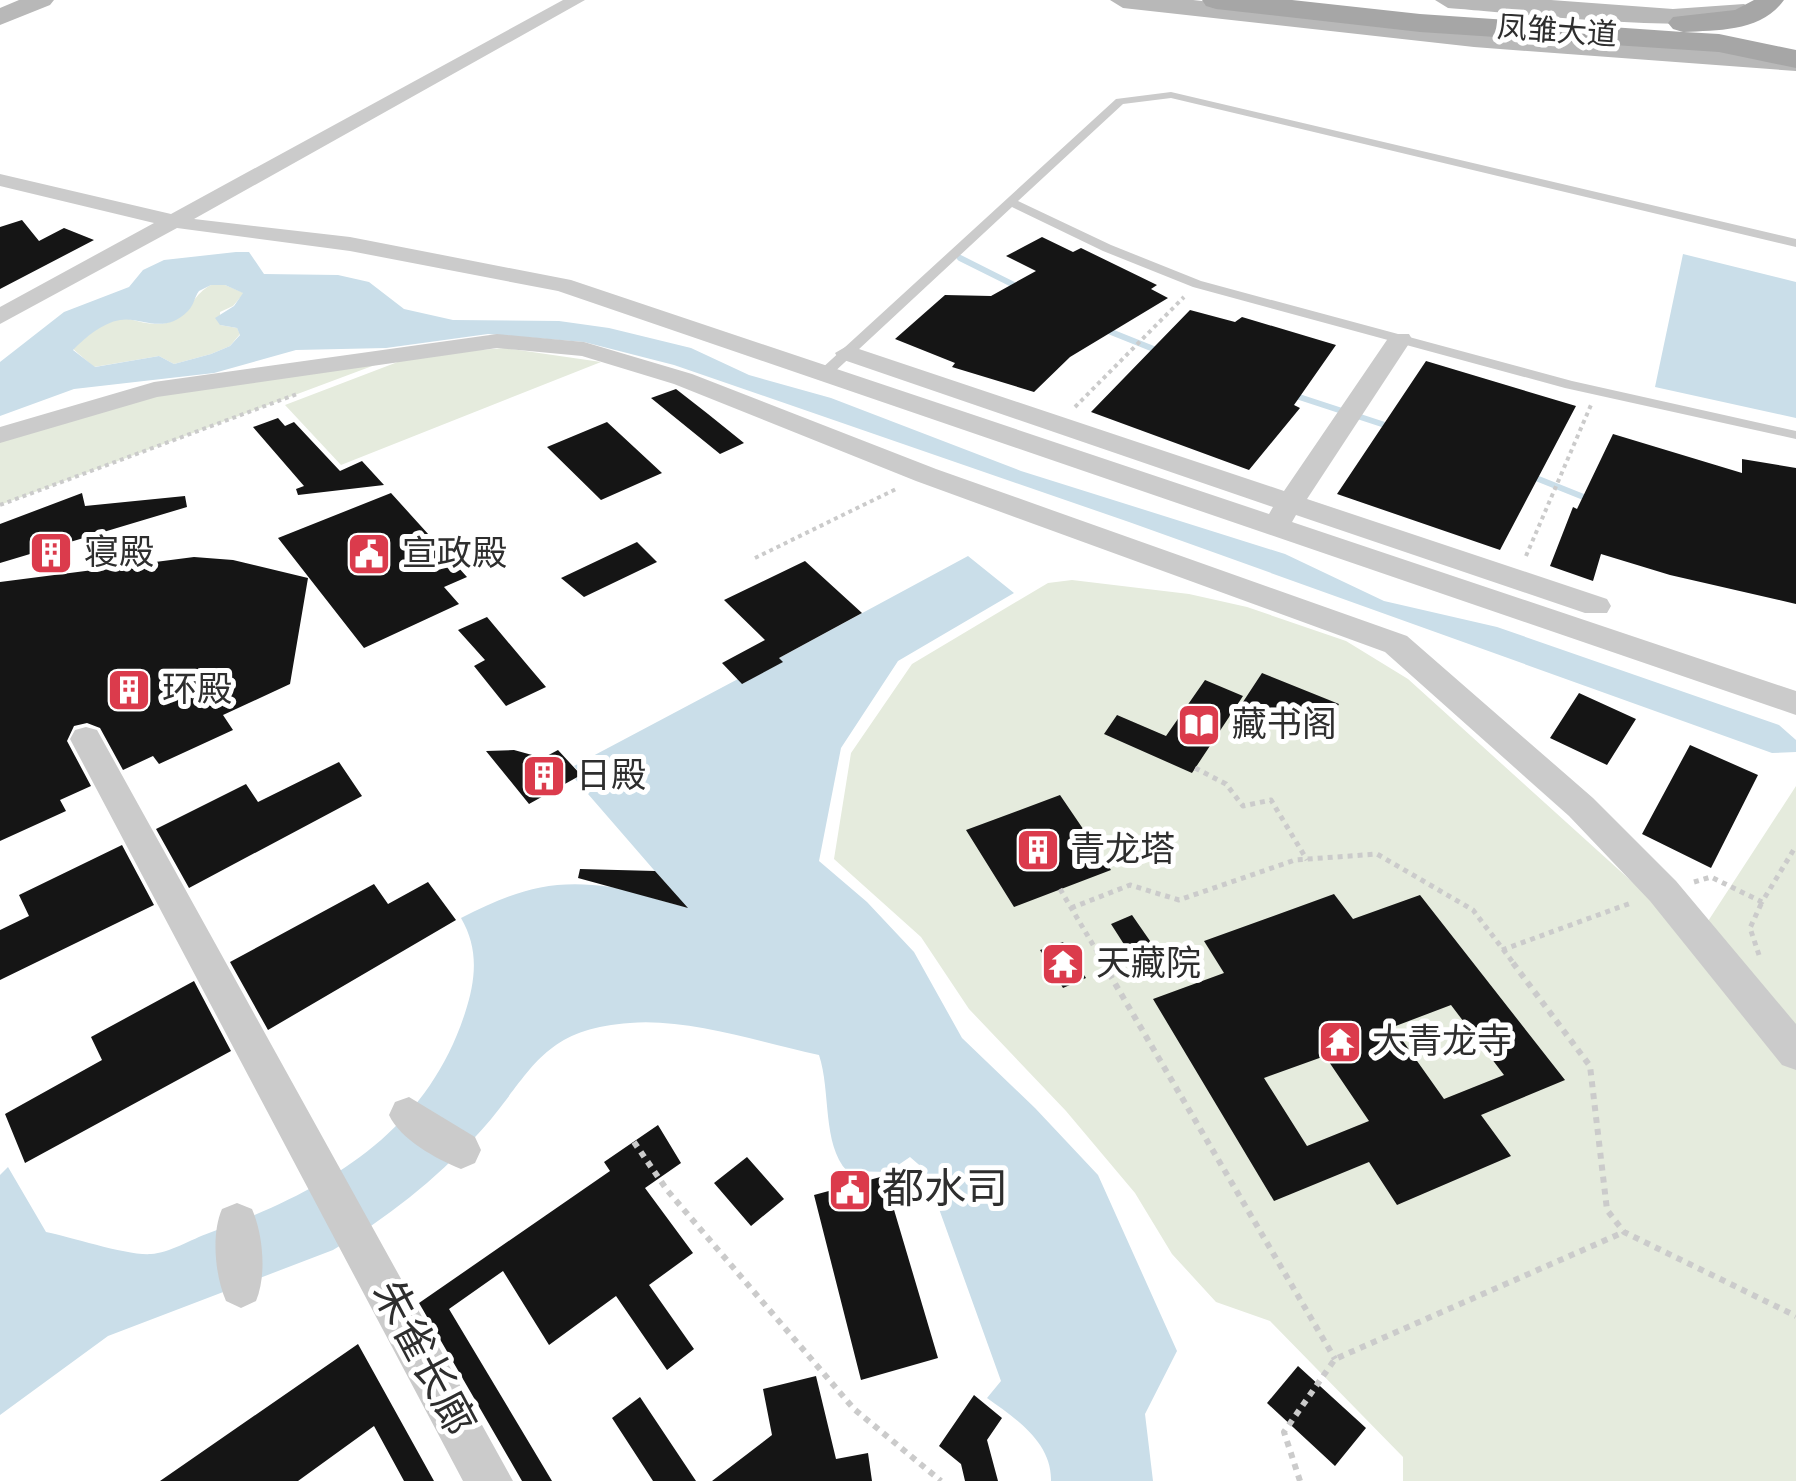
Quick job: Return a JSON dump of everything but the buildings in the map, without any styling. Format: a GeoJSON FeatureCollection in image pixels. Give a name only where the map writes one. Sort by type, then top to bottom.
{"type":"FeatureCollection","features":[{"type":"Feature","properties":{"kind":"main road","name":"凤雏大道"},"geometry":{"type":"LineString","coordinates":[[1216,0],[1477,26],[1678,36],[1796,32]]}},
{"type":"Feature","properties":{"kind":"main road","name":"凤雏大道"},"geometry":{"type":"LineString","coordinates":[[1363,0],[1796,48]]}},
{"type":"Feature","properties":{"kind":"main road","name":"凤雏大道"},"geometry":{"type":"LineString","coordinates":[[1678,36],[1774,3]]}},
{"type":"Feature","properties":{"kind":"main road"},"geometry":{"type":"LineString","coordinates":[[1774,3],[1796,6]]}},
{"type":"Feature","properties":{"kind":"main road","name":"凤雏大道"},"geometry":{"type":"LineString","coordinates":[[1719,42],[1796,61]]}},
{"type":"Feature","properties":{"kind":"street"},"geometry":{"type":"LineString","coordinates":[[0,17],[41,0]]}},
{"type":"Feature","properties":{"kind":"street"},"geometry":{"type":"LineString","coordinates":[[0,317],[576,0]]}},
{"type":"Feature","properties":{"kind":"street"},"geometry":{"type":"LineString","coordinates":[[1124,0],[1346,26],[1678,36],[1796,61]]}},
{"type":"Feature","properties":{"kind":"street"},"geometry":{"type":"LineString","coordinates":[[1448,0],[1673,17],[1774,3]]}},
{"type":"Feature","properties":{"kind":"street"},"geometry":{"type":"LineString","coordinates":[[1346,26],[1477,26]]}},
{"type":"Feature","properties":{"kind":"street"},"geometry":{"type":"LineString","coordinates":[[0,180],[174,220],[350,244],[563,285],[825,373],[1283,515],[1596,606]]}},
{"type":"Feature","properties":{"kind":"street"},"geometry":{"type":"LineString","coordinates":[[1283,515],[1400,339]]}},
{"type":"Feature","properties":{"kind":"street"},"geometry":{"type":"LineString","coordinates":[[0,435],[154,390],[498,342],[584,349],[683,379],[926,474],[1396,644],[1582,808],[1663,891],[1796,1053]]}},
{"type":"Feature","properties":{"kind":"street"},"geometry":{"type":"LineString","coordinates":[[847,353],[1058,424],[1283,515],[1796,703]]}},
{"type":"Feature","properties":{"kind":"street","name":"朱雀长廊"},"geometry":{"type":"LineString","coordinates":[[86,738],[489,1481]]}},
{"type":"Feature","properties":{"kind":"street"},"geometry":{"type":"LineString","coordinates":[[410,1115],[460,1150]]}},
{"type":"Feature","properties":{"kind":"street"},"geometry":{"type":"LineString","coordinates":[[237,1222],[241,1286]]}},
{"type":"Feature","properties":{"kind":"lane"},"geometry":{"type":"LineString","coordinates":[[825,373],[1120,100],[1171,96],[1796,243]]}},
{"type":"Feature","properties":{"kind":"lane"},"geometry":{"type":"LineString","coordinates":[[1010,202],[1107,248],[1197,284],[1597,391],[1796,435]]}},
{"type":"Feature","properties":{"kind":"path"},"geometry":{"type":"LineString","coordinates":[[1058,424],[1197,284]]}},
{"type":"Feature","properties":{"kind":"path"},"geometry":{"type":"LineString","coordinates":[[0,505],[314,388]]}},
{"type":"Feature","properties":{"kind":"path"},"geometry":{"type":"LineString","coordinates":[[1516,580],[1597,391]]}},
{"type":"Feature","properties":{"kind":"path"},"geometry":{"type":"LineString","coordinates":[[755,558],[926,474]]}},
{"type":"Feature","properties":{"kind":"path"},"geometry":{"type":"LineString","coordinates":[[1195,768],[1226,784],[1243,806],[1272,800],[1306,860]]}},
{"type":"Feature","properties":{"kind":"path"},"geometry":{"type":"LineString","coordinates":[[1760,960],[1750,928],[1796,846]]}},
{"type":"Feature","properties":{"kind":"path"},"geometry":{"type":"LineString","coordinates":[[1071,908],[1130,885],[1180,900],[1306,860],[1377,854],[1472,910],[1590,1066],[1607,1210],[1624,1232],[1796,1316]]}},
{"type":"Feature","properties":{"kind":"path"},"geometry":{"type":"LineString","coordinates":[[1502,950],[1711,877],[1762,902]]}},
{"type":"Feature","properties":{"kind":"path"},"geometry":{"type":"LineString","coordinates":[[1060,889],[1334,1359]]}},
{"type":"Feature","properties":{"kind":"path"},"geometry":{"type":"LineString","coordinates":[[634,1142],[667,1190],[854,1409],[941,1481]]}},
{"type":"Feature","properties":{"kind":"path"},"geometry":{"type":"LineString","coordinates":[[1300,1481],[1299,1467],[1286,1452],[1284,1432],[1334,1359],[1624,1232]]}},
{"type":"Feature","properties":{"kind":"shaded area"},"geometry":{"type":"Polygon","coordinates":[[[211,285],[225,285],[244,293],[233,306],[220,312],[220,325],[237,328],[240,334],[230,346],[174,364],[159,356],[94,367],[73,349],[114,320],[170,322],[211,285]]]}},
{"type":"Feature","properties":{"kind":"shaded area"},"geometry":{"type":"Polygon","coordinates":[[[505,348],[601,362],[341,465],[285,405],[416,355],[505,348]]]}},
{"type":"Feature","properties":{"kind":"shaded area"},"geometry":{"type":"Polygon","coordinates":[[[407,353],[0,505],[0,435],[154,390],[407,353]]]}},
{"type":"Feature","properties":{"kind":"shaded area"},"geometry":{"type":"Polygon","coordinates":[[[1072,580],[1189,594],[1247,607],[1346,641],[1408,679],[1671,917],[1796,1069],[1796,1481],[1403,1481],[1403,1457],[1270,1321],[1216,1302],[1172,1254],[1135,1193],[1066,1111],[969,1009],[921,937],[834,859],[851,753],[912,664],[1048,583],[1072,580]]]}},
{"type":"Feature","properties":{"kind":"shaded area"},"geometry":{"type":"Polygon","coordinates":[[[1796,786],[1796,1056],[1699,935],[1796,786]]]}},
{"type":"Feature","properties":{"kind":"water"},"geometry":{"type":"Polygon","coordinates":[[[249,252],[264,274],[338,275],[369,282],[404,309],[453,320],[559,321],[609,328],[691,348],[749,375],[831,398],[1021,471],[1285,554],[1384,601],[1497,627],[1779,725],[1796,740],[1796,752],[1772,753],[1129,522],[674,365],[584,342],[488,334],[386,348],[296,350],[214,373],[74,389],[0,416],[0,362],[64,312],[129,287],[143,270],[164,260],[249,252]],[[211,285],[199,291],[188,311],[170,322],[113,322],[73,350],[95,367],[159,356],[174,364],[230,346],[240,335],[237,328],[220,325],[215,318],[234,306],[243,293],[225,285],[211,285]]]}},
{"type":"Feature","properties":{"kind":"water"},"geometry":{"type":"Polygon","coordinates":[[[1683,254],[1796,282],[1796,418],[1655,387],[1683,254]]]}},
{"type":"Feature","properties":{"kind":"water"},"geometry":{"type":"Polygon","coordinates":[[[968,556],[1014,593],[898,661],[841,748],[819,861],[867,902],[914,952],[962,1038],[1098,1175],[1177,1351],[1145,1414],[1153,1481],[1051,1481],[1050,1467],[1039,1443],[987,1398],[1001,1381],[925,1170],[910,1157],[888,1172],[847,1171],[830,1132],[819,1055],[700,1028],[652,1022],[599,1027],[555,1046],[444,1168],[353,1238],[333,1250],[108,1336],[0,1415],[0,1175],[8,1167],[46,1232],[141,1254],[173,1248],[251,1217],[330,1177],[396,1126],[424,1093],[447,1056],[472,988],[473,953],[461,918],[516,894],[569,884],[620,889],[686,907],[575,779],[581,775],[574,766],[738,679],[743,683],[782,662],[779,658],[968,556]]]}},
{"type":"Feature","properties":{"kind":"waterway"},"geometry":{"type":"LineString","coordinates":[[960,258],[1020,288]]}},
{"type":"Feature","properties":{"kind":"waterway"},"geometry":{"type":"LineString","coordinates":[[1101,328],[1161,352]]}},
{"type":"Feature","properties":{"kind":"waterway"},"geometry":{"type":"LineString","coordinates":[[1290,394],[1394,428]]}},
{"type":"Feature","properties":{"kind":"waterway"},"geometry":{"type":"LineString","coordinates":[[1526,474],[1591,500]]}},
{"type":"Feature","properties":{"kind":"place","name":"寝殿"},"geometry":{"type":"Point","coordinates":[51,553]}},
{"type":"Feature","properties":{"kind":"place","name":"宣政殿"},"geometry":{"type":"Point","coordinates":[369,554]}},
{"type":"Feature","properties":{"kind":"place","name":"环殿"},"geometry":{"type":"Point","coordinates":[129,690]}},
{"type":"Feature","properties":{"kind":"place","name":"藏书阁"},"geometry":{"type":"Point","coordinates":[1199,725]}},
{"type":"Feature","properties":{"kind":"place","name":"日殿"},"geometry":{"type":"Point","coordinates":[544,776]}},
{"type":"Feature","properties":{"kind":"place","name":"青龙塔"},"geometry":{"type":"Point","coordinates":[1038,850]}},
{"type":"Feature","properties":{"kind":"place","name":"天藏院"},"geometry":{"type":"Point","coordinates":[1063,964]}},
{"type":"Feature","properties":{"kind":"place","name":"大青龙寺"},"geometry":{"type":"Point","coordinates":[1340,1042]}},
{"type":"Feature","properties":{"kind":"place","name":"都水司"},"geometry":{"type":"Point","coordinates":[850,1190]}}]}
